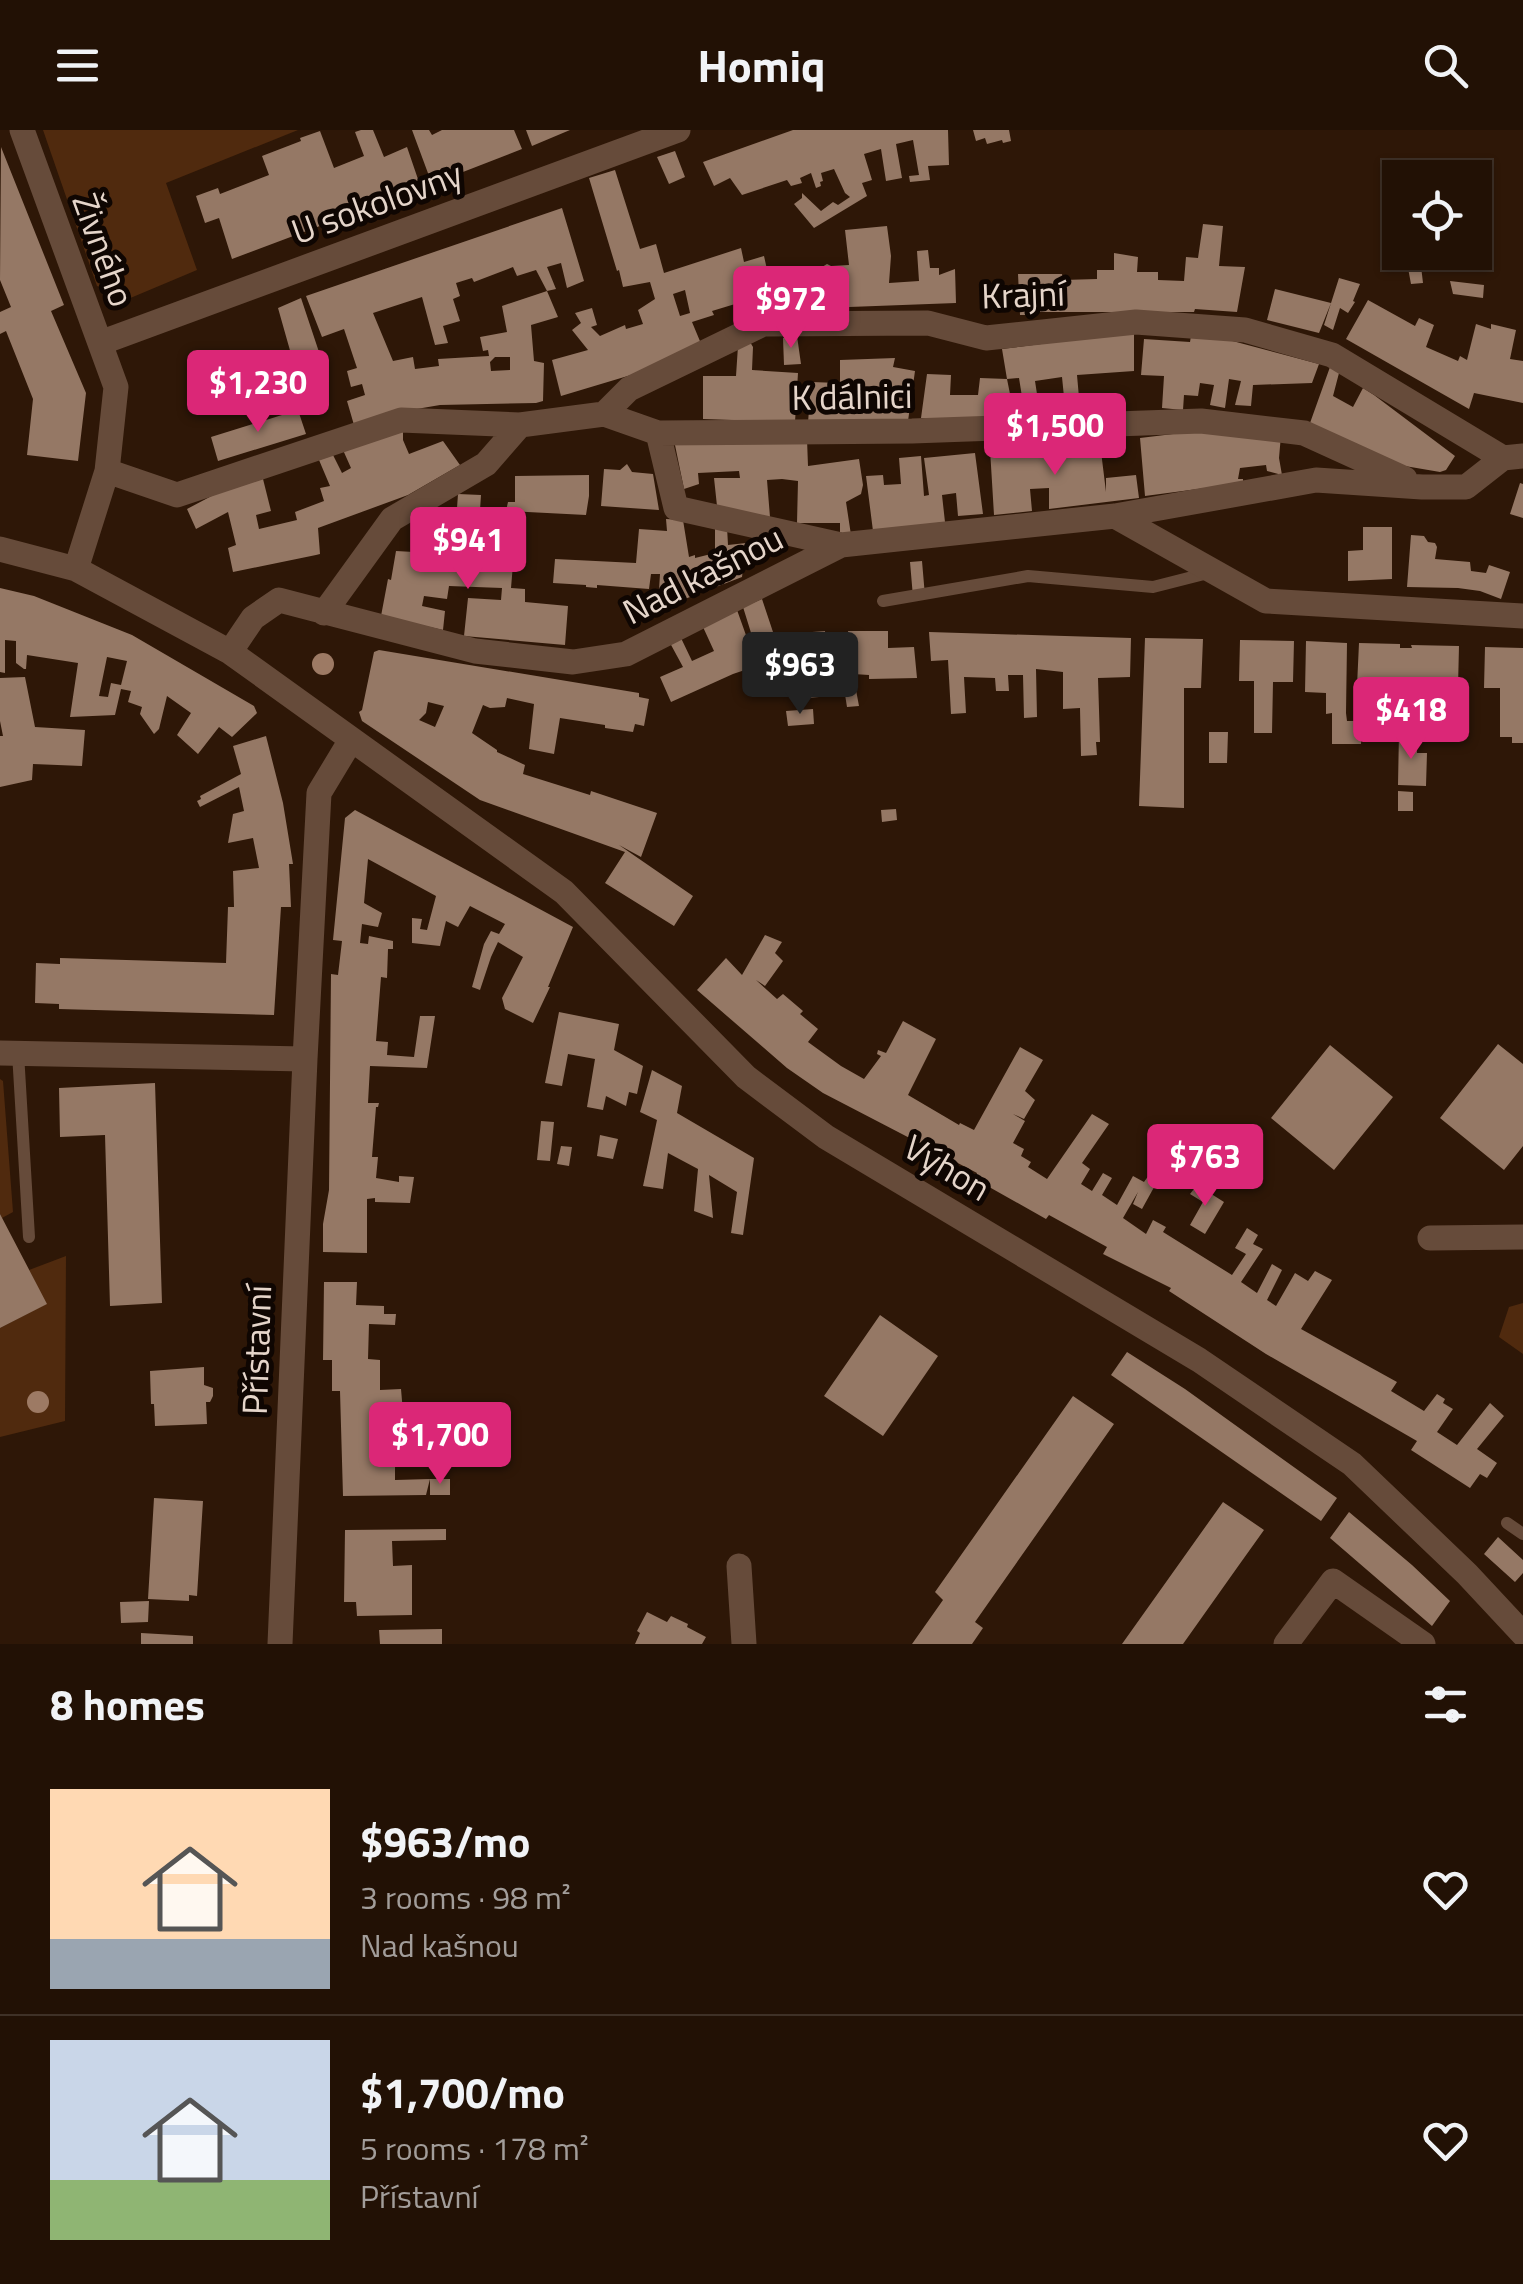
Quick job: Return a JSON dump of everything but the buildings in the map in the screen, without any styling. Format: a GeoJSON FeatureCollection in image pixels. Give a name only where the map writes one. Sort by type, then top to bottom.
{"type":"FeatureCollection","features":[{"type":"Feature","properties":{"kind":"street","name":"Živného"},"geometry":{"type":"LineString","coordinates":[[22,130],[116,387],[107,471],[76,569]]}},
{"type":"Feature","properties":{"kind":"street","name":"U sokolovny"},"geometry":{"type":"LineString","coordinates":[[100,342],[678,130]]}},
{"type":"Feature","properties":{"kind":"street","name":"Krajní"},"geometry":{"type":"LineString","coordinates":[[604,414],[629,389],[763,324],[928,323],[986,338],[1136,322],[1245,330],[1332,354],[1513,457]]}},
{"type":"Feature","properties":{"kind":"street"},"geometry":{"type":"LineString","coordinates":[[107,471],[177,495],[401,420],[520,425],[604,414]]}},
{"type":"Feature","properties":{"kind":"street","name":"K dálnici"},"geometry":{"type":"LineString","coordinates":[[604,414],[658,434],[912,431],[1201,421],[1304,433],[1422,487],[1466,488],[1513,457]]}},
{"type":"Feature","properties":{"kind":"street"},"geometry":{"type":"LineString","coordinates":[[324,612],[392,520],[486,464],[520,425]]}},
{"type":"Feature","properties":{"kind":"street"},"geometry":{"type":"LineString","coordinates":[[658,434],[676,508],[841,545]]}},
{"type":"Feature","properties":{"kind":"street","name":"Nad kašnou"},"geometry":{"type":"LineString","coordinates":[[230,652],[253,618],[279,600],[474,651],[573,662],[626,654],[841,545],[1115,516],[1316,480],[1422,487]]}},
{"type":"Feature","properties":{"kind":"street"},"geometry":{"type":"LineString","coordinates":[[1115,516],[1266,601],[1523,616]]}},
{"type":"Feature","properties":{"kind":"street","name":"Výhon"},"geometry":{"type":"LineString","coordinates":[[0,549],[76,569],[230,652],[564,892],[746,1077],[826,1137],[1200,1360],[1352,1464],[1467,1574],[1523,1634]]}},
{"type":"Feature","properties":{"kind":"street","name":"Přístavní"},"geometry":{"type":"LineString","coordinates":[[280,1644],[319,793],[351,740]]}},
{"type":"Feature","properties":{"kind":"street"},"geometry":{"type":"LineString","coordinates":[[9,1053],[304,1059]]}},
{"type":"Feature","properties":{"kind":"street"},"geometry":{"type":"LineString","coordinates":[[1430,1238],[1523,1237]]}},
{"type":"Feature","properties":{"kind":"street"},"geometry":{"type":"LineString","coordinates":[[739,1566],[744,1644]]}},
{"type":"Feature","properties":{"kind":"street"},"geometry":{"type":"LineString","coordinates":[[1286,1644],[1333,1581],[1422,1644]]}},
{"type":"Feature","properties":{"kind":"lane"},"geometry":{"type":"LineString","coordinates":[[884,601],[1028,576],[1153,587],[1214,572]]}},
{"type":"Feature","properties":{"kind":"lane"},"geometry":{"type":"LineString","coordinates":[[9,1053],[29,1237]]}},
{"type":"Feature","properties":{"kind":"lane"},"geometry":{"type":"LineString","coordinates":[[1507,1523],[1523,1534]]}},
{"type":"Feature","properties":{"kind":"shaded area"},"geometry":{"type":"Polygon","coordinates":[[[43,130],[298,130],[166,183],[197,270],[128,299],[97,286],[43,130]]]}},
{"type":"Feature","properties":{"kind":"shaded area"},"geometry":{"type":"Polygon","coordinates":[[[0,1079],[13,1212],[2,1218],[0,1214],[0,1079]]]}},
{"type":"Feature","properties":{"kind":"shaded area"},"geometry":{"type":"Polygon","coordinates":[[[66,1256],[65,1421],[0,1437],[0,1328],[46,1304],[29,1270],[66,1256]]]}},
{"type":"Feature","properties":{"kind":"shaded area"},"geometry":{"type":"Polygon","coordinates":[[[1523,1303],[1523,1354],[1499,1337],[1509,1307],[1523,1303]]]}}]}
